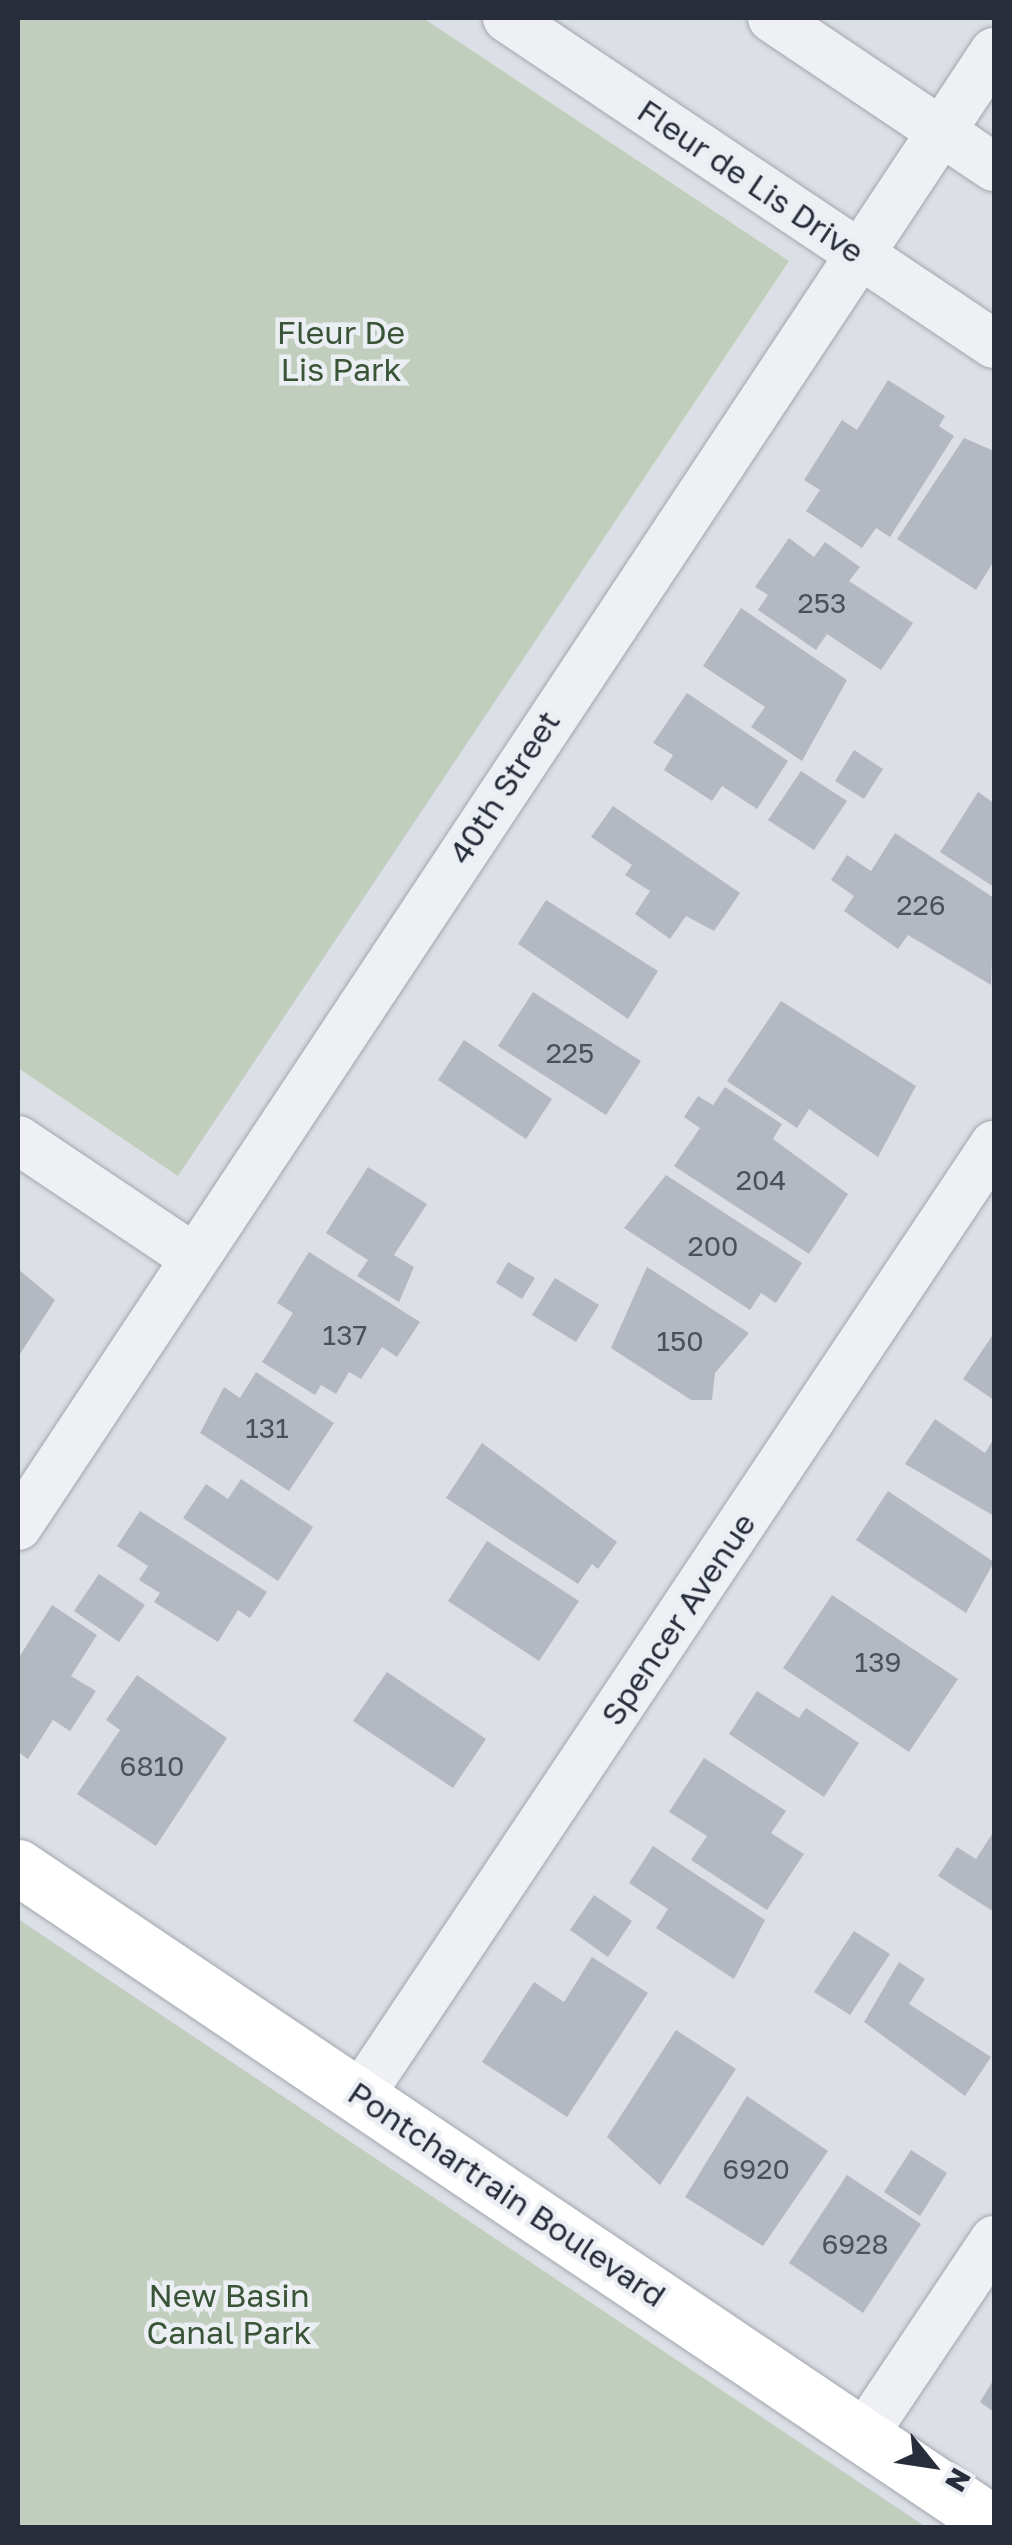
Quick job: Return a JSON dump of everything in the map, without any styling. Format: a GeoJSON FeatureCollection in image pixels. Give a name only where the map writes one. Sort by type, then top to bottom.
{"type":"FeatureCollection","features":[{"type":"Feature","properties":{"kind":"main road","name":"Pontchartrain Boulevard"},"geometry":{"type":"LineString","coordinates":[[18,1867],[361,2094],[994,2524]]}},
{"type":"Feature","properties":{"kind":"street","name":"Fleur de Lis Drive"},"geometry":{"type":"LineString","coordinates":[[507,18],[994,344]]}},
{"type":"Feature","properties":{"kind":"street"},"geometry":{"type":"LineString","coordinates":[[772,18],[994,167]]}},
{"type":"Feature","properties":{"kind":"street","name":"40th Street"},"geometry":{"type":"LineString","coordinates":[[18,1526],[193,1256],[994,52]]}},
{"type":"Feature","properties":{"kind":"street"},"geometry":{"type":"LineString","coordinates":[[18,1140],[193,1256]]}},
{"type":"Feature","properties":{"kind":"street","name":"Spencer Avenue"},"geometry":{"type":"LineString","coordinates":[[361,2094],[994,1145]]}},
{"type":"Feature","properties":{"kind":"street"},"geometry":{"type":"LineString","coordinates":[[863,2436],[994,2240]]}},
{"type":"Feature","properties":{"kind":"green space","name":"Fleur De Lis Park"},"geometry":{"type":"Polygon","coordinates":[[[18,18],[423,18],[789,261],[178,1176],[18,1068],[18,18]]]}},
{"type":"Feature","properties":{"kind":"green space","name":"New Basin Canal Park"},"geometry":{"type":"Polygon","coordinates":[[[18,1919],[926,2527],[18,2527],[18,1919]]]}},
{"type":"Feature","properties":{"kind":"building"},"geometry":{"type":"Polygon","coordinates":[[[888,380],[945,416],[939,426],[954,436],[890,537],[876,528],[862,548],[806,511],[820,490],[804,480],[842,420],[857,430],[888,380]]]}},
{"type":"Feature","properties":{"kind":"building"},"geometry":{"type":"Polygon","coordinates":[[[964,438],[994,451],[994,561],[976,590],[897,539],[964,438]]]}},
{"type":"Feature","properties":{"kind":"building"},"geometry":{"type":"Polygon","coordinates":[[[789,538],[814,557],[825,542],[860,567],[849,581],[913,623],[881,670],[827,634],[816,650],[758,610],[768,595],[755,587],[789,538]]]}},
{"type":"Feature","properties":{"kind":"building"},"geometry":{"type":"Polygon","coordinates":[[[741,608],[847,680],[802,761],[751,727],[765,707],[703,666],[741,608]]]}},
{"type":"Feature","properties":{"kind":"building"},"geometry":{"type":"Polygon","coordinates":[[[687,693],[788,761],[757,809],[722,786],[712,801],[664,770],[673,755],[653,743],[687,693]]]}},
{"type":"Feature","properties":{"kind":"building"},"geometry":{"type":"Polygon","coordinates":[[[854,750],[883,769],[864,799],[835,781],[854,750]]]}},
{"type":"Feature","properties":{"kind":"building"},"geometry":{"type":"Polygon","coordinates":[[[801,771],[847,801],[814,850],[768,820],[801,771]]]}},
{"type":"Feature","properties":{"kind":"building"},"geometry":{"type":"Polygon","coordinates":[[[978,792],[994,803],[994,887],[940,852],[978,792]]]}},
{"type":"Feature","properties":{"kind":"building"},"geometry":{"type":"Polygon","coordinates":[[[613,806],[740,893],[714,931],[686,916],[670,939],[635,914],[650,891],[625,875],[632,865],[591,837],[613,806]]]}},
{"type":"Feature","properties":{"kind":"building"},"geometry":{"type":"Polygon","coordinates":[[[895,833],[994,898],[991,985],[908,935],[898,949],[844,911],[854,896],[831,880],[847,855],[871,871],[895,833]]]}},
{"type":"Feature","properties":{"kind":"building"},"geometry":{"type":"Polygon","coordinates":[[[546,900],[658,971],[628,1019],[518,944],[546,900]]]}},
{"type":"Feature","properties":{"kind":"building"},"geometry":{"type":"Polygon","coordinates":[[[533,992],[641,1061],[606,1115],[498,1046],[533,992]]]}},
{"type":"Feature","properties":{"kind":"building"},"geometry":{"type":"Polygon","coordinates":[[[781,1001],[916,1086],[878,1157],[809,1109],[797,1128],[727,1081],[781,1001]]]}},
{"type":"Feature","properties":{"kind":"building"},"geometry":{"type":"Polygon","coordinates":[[[464,1040],[552,1099],[526,1139],[438,1080],[464,1040]]]}},
{"type":"Feature","properties":{"kind":"building"},"geometry":{"type":"Polygon","coordinates":[[[725,1087],[782,1124],[773,1139],[848,1194],[809,1254],[674,1166],[700,1128],[684,1117],[698,1096],[713,1105],[725,1087]]]}},
{"type":"Feature","properties":{"kind":"building"},"geometry":{"type":"Polygon","coordinates":[[[368,1167],[427,1204],[394,1255],[414,1267],[399,1302],[357,1276],[368,1260],[326,1233],[368,1167]]]}},
{"type":"Feature","properties":{"kind":"building"},"geometry":{"type":"Polygon","coordinates":[[[666,1175],[802,1263],[776,1303],[761,1293],[750,1310],[624,1228],[666,1175]]]}},
{"type":"Feature","properties":{"kind":"building"},"geometry":{"type":"Polygon","coordinates":[[[309,1252],[420,1322],[397,1357],[382,1347],[361,1379],[349,1372],[336,1394],[321,1385],[315,1395],[262,1362],[293,1313],[277,1303],[309,1252]]]}},
{"type":"Feature","properties":{"kind":"building"},"geometry":{"type":"Polygon","coordinates":[[[508,1262],[535,1278],[522,1299],[496,1283],[508,1262]]]}},
{"type":"Feature","properties":{"kind":"building"},"geometry":{"type":"Polygon","coordinates":[[[647,1267],[749,1333],[715,1373],[712,1400],[691,1400],[611,1348],[647,1267]]]}},
{"type":"Feature","properties":{"kind":"building"},"geometry":{"type":"Polygon","coordinates":[[[18,1269],[55,1300],[18,1357],[18,1269]]]}},
{"type":"Feature","properties":{"kind":"building"},"geometry":{"type":"Polygon","coordinates":[[[555,1278],[599,1305],[576,1342],[532,1315],[555,1278]]]}},
{"type":"Feature","properties":{"kind":"building"},"geometry":{"type":"Polygon","coordinates":[[[994,1333],[994,1400],[963,1379],[994,1333]]]}},
{"type":"Feature","properties":{"kind":"building"},"geometry":{"type":"Polygon","coordinates":[[[256,1372],[334,1423],[289,1491],[200,1433],[224,1387],[240,1398],[256,1372]]]}},
{"type":"Feature","properties":{"kind":"building"},"geometry":{"type":"Polygon","coordinates":[[[935,1419],[985,1453],[994,1438],[994,1516],[905,1464],[935,1419]]]}},
{"type":"Feature","properties":{"kind":"building"},"geometry":{"type":"Polygon","coordinates":[[[482,1443],[617,1542],[598,1569],[592,1564],[578,1584],[446,1498],[482,1443]]]}},
{"type":"Feature","properties":{"kind":"building"},"geometry":{"type":"Polygon","coordinates":[[[241,1479],[313,1527],[278,1581],[183,1518],[206,1484],[228,1499],[241,1479]]]}},
{"type":"Feature","properties":{"kind":"building"},"geometry":{"type":"Polygon","coordinates":[[[888,1491],[994,1562],[966,1613],[856,1540],[888,1491]]]}},
{"type":"Feature","properties":{"kind":"building"},"geometry":{"type":"Polygon","coordinates":[[[140,1511],[267,1592],[250,1618],[238,1610],[218,1642],[154,1602],[160,1593],[139,1580],[148,1566],[117,1546],[140,1511]]]}},
{"type":"Feature","properties":{"kind":"building"},"geometry":{"type":"Polygon","coordinates":[[[487,1541],[579,1601],[539,1661],[448,1601],[487,1541]]]}},
{"type":"Feature","properties":{"kind":"building"},"geometry":{"type":"Polygon","coordinates":[[[99,1574],[145,1605],[119,1642],[74,1611],[99,1574]]]}},
{"type":"Feature","properties":{"kind":"building"},"geometry":{"type":"Polygon","coordinates":[[[832,1595],[958,1679],[909,1752],[783,1668],[832,1595]]]}},
{"type":"Feature","properties":{"kind":"building"},"geometry":{"type":"Polygon","coordinates":[[[52,1605],[97,1635],[71,1676],[96,1691],[70,1731],[53,1720],[28,1759],[18,1752],[18,1659],[52,1605]]]}},
{"type":"Feature","properties":{"kind":"building"},"geometry":{"type":"Polygon","coordinates":[[[387,1672],[486,1739],[453,1788],[353,1721],[387,1672]]]}},
{"type":"Feature","properties":{"kind":"building"},"geometry":{"type":"Polygon","coordinates":[[[137,1675],[227,1738],[156,1846],[77,1794],[120,1730],[106,1720],[137,1675]]]}},
{"type":"Feature","properties":{"kind":"building"},"geometry":{"type":"Polygon","coordinates":[[[757,1691],[799,1718],[806,1708],[859,1743],[824,1797],[729,1734],[757,1691]]]}},
{"type":"Feature","properties":{"kind":"building"},"geometry":{"type":"Polygon","coordinates":[[[704,1758],[786,1811],[771,1833],[804,1854],[767,1910],[691,1860],[707,1836],[669,1812],[704,1758]]]}},
{"type":"Feature","properties":{"kind":"building"},"geometry":{"type":"Polygon","coordinates":[[[994,1831],[994,1912],[938,1876],[957,1847],[976,1859],[994,1831]]]}},
{"type":"Feature","properties":{"kind":"building"},"geometry":{"type":"Polygon","coordinates":[[[653,1846],[765,1920],[734,1979],[656,1928],[668,1909],[629,1883],[653,1846]]]}},
{"type":"Feature","properties":{"kind":"building"},"geometry":{"type":"Polygon","coordinates":[[[594,1895],[632,1921],[608,1957],[570,1930],[594,1895]]]}},
{"type":"Feature","properties":{"kind":"building"},"geometry":{"type":"Polygon","coordinates":[[[854,1931],[890,1954],[850,2015],[814,1992],[854,1931]]]}},
{"type":"Feature","properties":{"kind":"building"},"geometry":{"type":"Polygon","coordinates":[[[592,1957],[648,1993],[567,2117],[482,2062],[534,1982],[564,2002],[592,1957]]]}},
{"type":"Feature","properties":{"kind":"building"},"geometry":{"type":"Polygon","coordinates":[[[899,1962],[925,1979],[909,2004],[991,2057],[965,2096],[864,2022],[899,1962]]]}},
{"type":"Feature","properties":{"kind":"building"},"geometry":{"type":"Polygon","coordinates":[[[676,2030],[736,2069],[660,2185],[607,2137],[676,2030]]]}},
{"type":"Feature","properties":{"kind":"building"},"geometry":{"type":"Polygon","coordinates":[[[747,2096],[828,2151],[763,2246],[685,2197],[747,2096]]]}},
{"type":"Feature","properties":{"kind":"building"},"geometry":{"type":"Polygon","coordinates":[[[911,2150],[947,2173],[920,2216],[884,2192],[911,2150]]]}},
{"type":"Feature","properties":{"kind":"building"},"geometry":{"type":"Polygon","coordinates":[[[847,2175],[921,2224],[863,2313],[789,2263],[847,2175]]]}},
{"type":"Feature","properties":{"kind":"building"},"geometry":{"type":"Polygon","coordinates":[[[994,2379],[994,2412],[980,2402],[994,2379]]]}}]}
